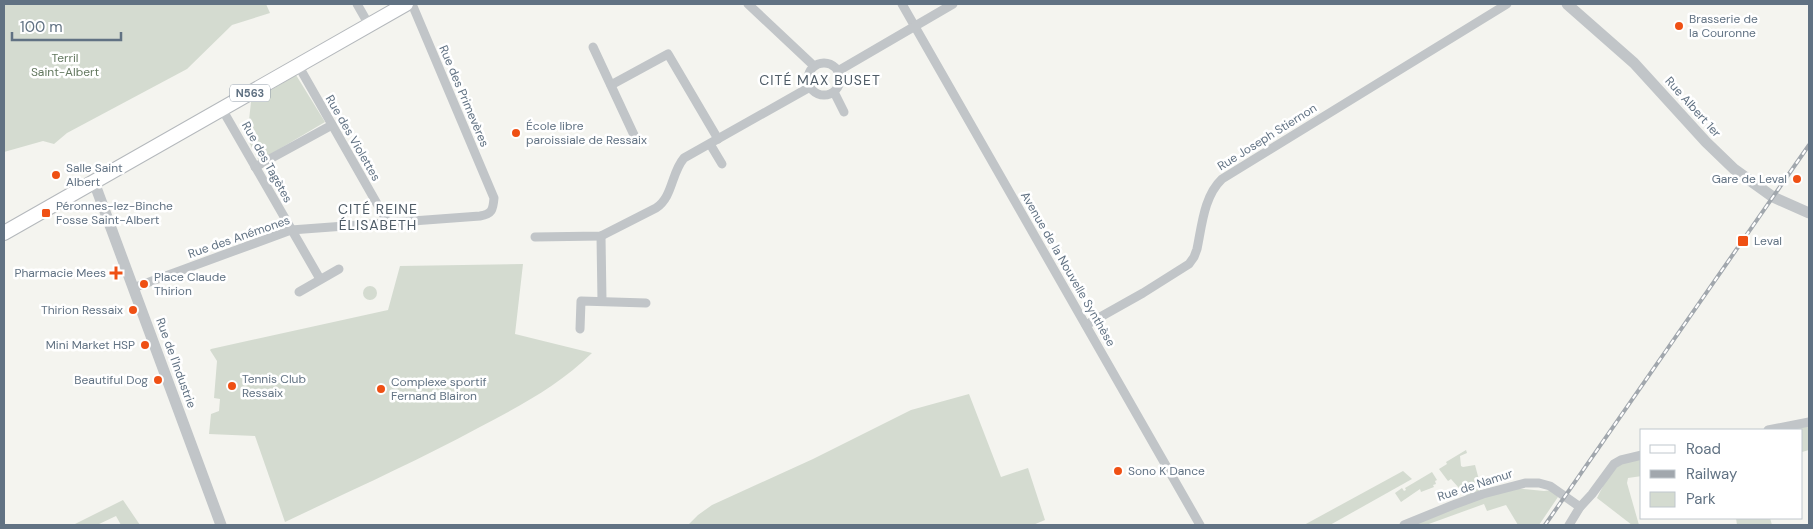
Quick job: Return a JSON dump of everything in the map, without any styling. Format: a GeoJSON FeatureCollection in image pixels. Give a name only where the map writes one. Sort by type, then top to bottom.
{"type":"FeatureCollection","features":[{"type":"Feature","properties":{"kind":"main road","name":"N563"},"geometry":{"type":"LineString","coordinates":[[4,233],[406,4]]}},
{"type":"Feature","properties":{"kind":"street"},"geometry":{"type":"LineString","coordinates":[[357,4],[369,25]]}},
{"type":"Feature","properties":{"kind":"street","name":"Rue des Primevères"},"geometry":{"type":"LineString","coordinates":[[412,4],[494,198]]}},
{"type":"Feature","properties":{"kind":"street"},"geometry":{"type":"LineString","coordinates":[[748,4],[814,66]]}},
{"type":"Feature","properties":{"kind":"street","name":"Avenue de la Nouvelle Synthèse"},"geometry":{"type":"LineString","coordinates":[[902,4],[1200,525]]}},
{"type":"Feature","properties":{"kind":"street"},"geometry":{"type":"LineString","coordinates":[[838,71],[952,4]]}},
{"type":"Feature","properties":{"kind":"street","name":"Rue Joseph Stiernon"},"geometry":{"type":"LineString","coordinates":[[1086,325],[1143,293],[1189,264],[1197,249],[1209,194],[1222,179],[1507,4]]}},
{"type":"Feature","properties":{"kind":"street","name":"Rue Albert 1er"},"geometry":{"type":"LineString","coordinates":[[1567,4],[1634,63],[1706,142],[1734,169],[1773,197],[1809,213]]}},
{"type":"Feature","properties":{"kind":"street"},"geometry":{"type":"LineString","coordinates":[[593,47],[634,135]]}},
{"type":"Feature","properties":{"kind":"street"},"geometry":{"type":"LineString","coordinates":[[611,85],[668,54],[714,142],[722,164]]}},
{"type":"Feature","properties":{"kind":"street"},"geometry":{"type":"LineString","coordinates":[[827,63],[832,64],[838,71],[840,75],[839,85],[834,92],[823,95],[813,91],[810,87],[808,76],[814,66],[827,63]]}},
{"type":"Feature","properties":{"kind":"street","name":"Rue des Violettes"},"geometry":{"type":"LineString","coordinates":[[298,65],[388,223]]}},
{"type":"Feature","properties":{"kind":"street"},"geometry":{"type":"LineString","coordinates":[[534,237],[601,236],[662,203],[679,164],[684,158],[810,87]]}},
{"type":"Feature","properties":{"kind":"street"},"geometry":{"type":"LineString","coordinates":[[834,92],[844,112]]}},
{"type":"Feature","properties":{"kind":"street","name":"Rue des Tagètes"},"geometry":{"type":"LineString","coordinates":[[222,109],[320,279]]}},
{"type":"Feature","properties":{"kind":"street"},"geometry":{"type":"LineString","coordinates":[[255,167],[332,125]]}},
{"type":"Feature","properties":{"kind":"street","name":"Rue de l'Industrie"},"geometry":{"type":"LineString","coordinates":[[94,182],[221,525]]}},
{"type":"Feature","properties":{"kind":"street","name":"Rue des Anémones"},"geometry":{"type":"LineString","coordinates":[[133,288],[291,230],[480,216],[489,214],[493,210],[494,198]]}},
{"type":"Feature","properties":{"kind":"street"},"geometry":{"type":"LineString","coordinates":[[601,236],[602,301]]}},
{"type":"Feature","properties":{"kind":"street"},"geometry":{"type":"LineString","coordinates":[[300,292],[339,269]]}},
{"type":"Feature","properties":{"kind":"street"},"geometry":{"type":"LineString","coordinates":[[580,328],[581,301],[646,304]]}},
{"type":"Feature","properties":{"kind":"street"},"geometry":{"type":"LineString","coordinates":[[1773,429],[1809,422]]}},
{"type":"Feature","properties":{"kind":"street"},"geometry":{"type":"LineString","coordinates":[[1569,525],[1580,507],[1614,464],[1621,460],[1640,455]]}},
{"type":"Feature","properties":{"kind":"street","name":"Rue de Namur"},"geometry":{"type":"LineString","coordinates":[[1404,525],[1483,494],[1525,483],[1539,483],[1550,486],[1580,507]]}},
{"type":"Feature","properties":{"kind":"green space","name":"Terril Saint-Albert"},"geometry":{"type":"Polygon","coordinates":[[[4,4],[266,4],[270,13],[232,25],[187,69],[67,133],[54,144],[43,141],[4,152],[4,4]]]}},
{"type":"Feature","properties":{"kind":"green space"},"geometry":{"type":"Polygon","coordinates":[[[296,75],[325,122],[259,161],[240,125],[249,120],[251,102],[296,75]]]}},
{"type":"Feature","properties":{"kind":"green space","name":"Complexe sportif Fernand Blairon"},"geometry":{"type":"Polygon","coordinates":[[[523,264],[515,334],[592,353],[566,376],[509,412],[430,453],[285,522],[255,436],[209,434],[211,414],[219,411],[220,399],[214,398],[217,361],[211,349],[388,310],[400,266],[523,264]]]}},
{"type":"Feature","properties":{"kind":"green space"},"geometry":{"type":"Polygon","coordinates":[[[367,286],[373,286],[377,293],[373,300],[367,300],[363,296],[363,290],[367,286]]]}},
{"type":"Feature","properties":{"kind":"green space"},"geometry":{"type":"Polygon","coordinates":[[[969,394],[1001,477],[1028,468],[1045,520],[1033,525],[688,525],[712,505],[813,459],[911,410],[969,394]]]}},
{"type":"Feature","properties":{"kind":"green space"},"geometry":{"type":"Polygon","coordinates":[[[1809,425],[1809,450],[1803,452],[1803,429],[1787,429],[1809,425]]]}},
{"type":"Feature","properties":{"kind":"green space"},"geometry":{"type":"Polygon","coordinates":[[[1466,450],[1467,453],[1460,456],[1461,466],[1475,465],[1482,491],[1466,496],[1451,479],[1448,481],[1439,469],[1447,464],[1446,462],[1466,450]]]}},
{"type":"Feature","properties":{"kind":"green space"},"geometry":{"type":"Polygon","coordinates":[[[1640,458],[1640,476],[1628,478],[1627,483],[1639,525],[1632,525],[1597,498],[1609,475],[1624,463],[1640,458]]]}},
{"type":"Feature","properties":{"kind":"green space"},"geometry":{"type":"Polygon","coordinates":[[[1403,471],[1412,479],[1330,525],[1304,525],[1403,471]]]}},
{"type":"Feature","properties":{"kind":"green space"},"geometry":{"type":"Polygon","coordinates":[[[1432,472],[1437,480],[1435,481],[1436,484],[1433,485],[1434,487],[1421,492],[1420,489],[1401,502],[1395,493],[1402,488],[1404,491],[1406,490],[1405,488],[1432,472]]]}},
{"type":"Feature","properties":{"kind":"green space"},"geometry":{"type":"Polygon","coordinates":[[[1514,488],[1552,490],[1558,497],[1539,525],[1518,525],[1506,505],[1487,511],[1484,504],[1426,525],[1410,525],[1437,513],[1514,488]]]}},
{"type":"Feature","properties":{"kind":"green space"},"geometry":{"type":"Polygon","coordinates":[[[123,500],[140,525],[121,525],[116,516],[97,525],[73,525],[123,500]]]}},
{"type":"Feature","properties":{"kind":"green space"},"geometry":{"type":"Polygon","coordinates":[[[1736,519],[1770,519],[1772,525],[1737,525],[1736,519]]]}},
{"type":"Feature","properties":{"kind":"railway"},"geometry":{"type":"LineString","coordinates":[[1545,525],[1809,145]]}},
{"type":"Feature","properties":{"kind":"place","name":"Brasserie de la Couronne"},"geometry":{"type":"Point","coordinates":[1679,26]}},
{"type":"Feature","properties":{"kind":"place","name":"École libre paroissiale de Ressaix"},"geometry":{"type":"Point","coordinates":[516,133]}},
{"type":"Feature","properties":{"kind":"place","name":"Salle Saint Albert"},"geometry":{"type":"Point","coordinates":[56,175]}},
{"type":"Feature","properties":{"kind":"place","name":"Gare de Leval"},"geometry":{"type":"Point","coordinates":[1797,179]}},
{"type":"Feature","properties":{"kind":"place","name":"Péronnes-lez-Binche Fosse Saint-Albert"},"geometry":{"type":"Point","coordinates":[46,213]}},
{"type":"Feature","properties":{"kind":"place","name":"Leval"},"geometry":{"type":"Point","coordinates":[1743,241]}},
{"type":"Feature","properties":{"kind":"place","name":"Pharmacie Mees"},"geometry":{"type":"Point","coordinates":[116,273]}},
{"type":"Feature","properties":{"kind":"place","name":"Place Claude Thirion"},"geometry":{"type":"Point","coordinates":[144,284]}},
{"type":"Feature","properties":{"kind":"place","name":"Thirion Ressaix"},"geometry":{"type":"Point","coordinates":[133,310]}},
{"type":"Feature","properties":{"kind":"place","name":"Mini Market HSP"},"geometry":{"type":"Point","coordinates":[145,345]}},
{"type":"Feature","properties":{"kind":"place","name":"Beautiful Dog"},"geometry":{"type":"Point","coordinates":[158,380]}},
{"type":"Feature","properties":{"kind":"place","name":"Tennis Club Ressaix"},"geometry":{"type":"Point","coordinates":[232,386]}},
{"type":"Feature","properties":{"kind":"place","name":"Complexe sportif Fernand Blairon"},"geometry":{"type":"Point","coordinates":[381,389]}},
{"type":"Feature","properties":{"kind":"place","name":"Sono K Dance"},"geometry":{"type":"Point","coordinates":[1118,471]}},
{"type":"Feature","properties":{"kind":"district","name":"CITÉ MAX BUSET"},"geometry":{"type":"Point","coordinates":[820,80]}},
{"type":"Feature","properties":{"kind":"district","name":"CITÉ REINE ÉLISABETH"},"geometry":{"type":"Point","coordinates":[378,217]}}]}
